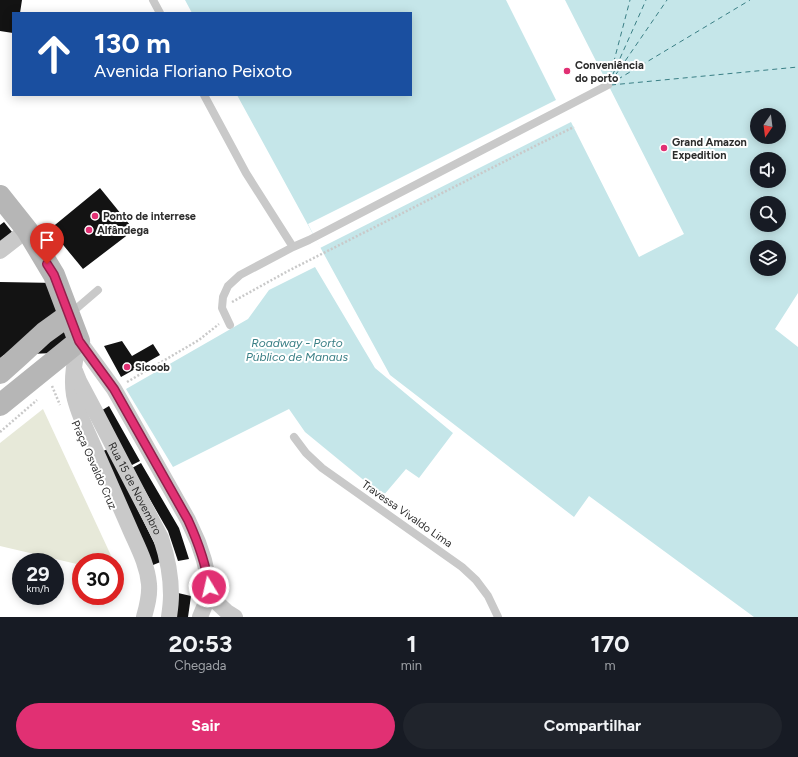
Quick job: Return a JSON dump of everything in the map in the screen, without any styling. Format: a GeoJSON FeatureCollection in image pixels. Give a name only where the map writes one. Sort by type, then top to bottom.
{"type":"FeatureCollection","features":[{"type":"Feature","properties":{"kind":"street"},"geometry":{"type":"LineString","coordinates":[[0,196],[26,230],[54,275],[79,341],[114,389],[188,520],[198,542],[208,578],[210,595],[200,617]]}},
{"type":"Feature","properties":{"kind":"street"},"geometry":{"type":"LineString","coordinates":[[0,251],[26,230]]}},
{"type":"Feature","properties":{"kind":"street"},"geometry":{"type":"LineString","coordinates":[[0,373],[44,334],[69,315]]}},
{"type":"Feature","properties":{"kind":"street"},"geometry":{"type":"LineString","coordinates":[[0,405],[79,341]]}},
{"type":"Feature","properties":{"kind":"street","name":"Rua 15 de Novembro"},"geometry":{"type":"LineString","coordinates":[[79,341],[73,368],[72,382],[74,397],[146,567],[149,590],[144,617]]}},
{"type":"Feature","properties":{"kind":"street","name":"Rua 15 de Novembro"},"geometry":{"type":"LineString","coordinates":[[73,368],[161,538],[167,557],[170,575],[171,595],[169,617]]}},
{"type":"Feature","properties":{"kind":"street"},"geometry":{"type":"LineString","coordinates":[[210,595],[227,612],[235,617]]}},
{"type":"Feature","properties":{"kind":"lane"},"geometry":{"type":"LineString","coordinates":[[153,0],[159,12]]}},
{"type":"Feature","properties":{"kind":"lane"},"geometry":{"type":"LineString","coordinates":[[230,326],[222,308],[223,297],[228,286],[240,275],[608,85]]}},
{"type":"Feature","properties":{"kind":"lane"},"geometry":{"type":"LineString","coordinates":[[205,96],[246,173],[293,247]]}},
{"type":"Feature","properties":{"kind":"lane"},"geometry":{"type":"LineString","coordinates":[[69,315],[98,290]]}},
{"type":"Feature","properties":{"kind":"lane","name":"Travessa Vivaldo Lima"},"geometry":{"type":"LineString","coordinates":[[294,437],[306,453],[322,468],[462,567],[476,580],[488,596],[498,617]]}},
{"type":"Feature","properties":{"kind":"path"},"geometry":{"type":"LineString","coordinates":[[114,389],[199,340],[219,325],[222,308],[288,272],[574,127]]}},
{"type":"Feature","properties":{"kind":"path","name":"Praça Osvaldo Cruz"},"geometry":{"type":"LineString","coordinates":[[48,390],[53,386],[62,411]]}},
{"type":"Feature","properties":{"kind":"path"},"geometry":{"type":"LineString","coordinates":[[0,432],[38,400]]}},
{"type":"Feature","properties":{"kind":"green space"},"geometry":{"type":"Polygon","coordinates":[[[43,409],[110,553],[72,553],[72,563],[64,561],[64,553],[30,553],[0,546],[0,443],[43,409]]]}},
{"type":"Feature","properties":{"kind":"water"},"geometry":{"type":"Polygon","coordinates":[[[185,0],[798,0],[798,617],[754,617],[589,496],[574,517],[390,375],[238,96],[412,96],[412,12],[191,12],[185,0]]]}},
{"type":"Feature","properties":{"kind":"water","name":"Roadway - Porto Público de Manaus"},"geometry":{"type":"Polygon","coordinates":[[[315,267],[375,368],[453,433],[419,478],[406,469],[383,496],[305,432],[289,409],[173,467],[126,389],[248,319],[269,290],[315,267]]]}},
{"type":"Feature","properties":{"kind":"pier"},"geometry":{"type":"Polygon","coordinates":[[[506,0],[565,0],[684,234],[639,257],[571,122],[320,248],[308,224],[556,100],[506,0]]]}},
{"type":"Feature","properties":{"kind":"pier"},"geometry":{"type":"Polygon","coordinates":[[[798,293],[798,347],[775,329],[798,293]]]}},
{"type":"Feature","properties":{"kind":"building"},"geometry":{"type":"Polygon","coordinates":[[[0,0],[22,0],[20,12],[12,12],[12,33],[0,31],[0,0]]]}},
{"type":"Feature","properties":{"kind":"building"},"geometry":{"type":"Polygon","coordinates":[[[100,188],[134,230],[83,269],[50,229],[100,188]]]}},
{"type":"Feature","properties":{"kind":"building"},"geometry":{"type":"Polygon","coordinates":[[[4,222],[12,232],[0,243],[0,225],[4,222]]]}},
{"type":"Feature","properties":{"kind":"building"},"geometry":{"type":"Polygon","coordinates":[[[0,282],[57,283],[85,333],[54,353],[4,355],[0,358],[0,282]]]}},
{"type":"Feature","properties":{"kind":"building","name":"Sicoob"},"geometry":{"type":"Polygon","coordinates":[[[122,341],[132,356],[153,344],[160,355],[121,377],[104,346],[122,341]]]}},
{"type":"Feature","properties":{"kind":"building"},"geometry":{"type":"Polygon","coordinates":[[[109,406],[140,461],[130,466],[99,412],[109,406]]]}},
{"type":"Feature","properties":{"kind":"building"},"geometry":{"type":"Polygon","coordinates":[[[108,449],[163,561],[153,565],[98,453],[108,449]]]}},
{"type":"Feature","properties":{"kind":"building"},"geometry":{"type":"Polygon","coordinates":[[[141,463],[179,528],[189,559],[178,561],[168,531],[132,468],[141,463]]]}},
{"type":"Feature","properties":{"kind":"building"},"geometry":{"type":"Polygon","coordinates":[[[178,593],[191,596],[188,617],[175,617],[178,593]]]}},
{"type":"Feature","properties":{"kind":"ferry route"},"geometry":{"type":"LineString","coordinates":[[609,80],[630,0]]}},
{"type":"Feature","properties":{"kind":"ferry route"},"geometry":{"type":"LineString","coordinates":[[609,83],[646,0]]}},
{"type":"Feature","properties":{"kind":"ferry route"},"geometry":{"type":"LineString","coordinates":[[610,83],[667,0]]}},
{"type":"Feature","properties":{"kind":"ferry route"},"geometry":{"type":"LineString","coordinates":[[610,84],[750,0]]}},
{"type":"Feature","properties":{"kind":"ferry route"},"geometry":{"type":"LineString","coordinates":[[611,85],[798,67]]}},
{"type":"Feature","properties":{"kind":"place","name":"Conveniência do porto"},"geometry":{"type":"Point","coordinates":[567,71]}},
{"type":"Feature","properties":{"kind":"place","name":"Grand Amazon Expedition"},"geometry":{"type":"Point","coordinates":[664,148]}},
{"type":"Feature","properties":{"kind":"place","name":"Ponto de interrese"},"geometry":{"type":"Point","coordinates":[95,216]}},
{"type":"Feature","properties":{"kind":"place","name":"Alfândega"},"geometry":{"type":"Point","coordinates":[89,230]}},
{"type":"Feature","properties":{"kind":"place","name":"Sicoob"},"geometry":{"type":"Point","coordinates":[127,367]}},
{"type":"Feature","properties":{"kind":"route"},"geometry":{"type":"LineString","coordinates":[[47,264],[54,275],[79,341],[114,389],[188,520],[204,560],[209,587]]}}]}
